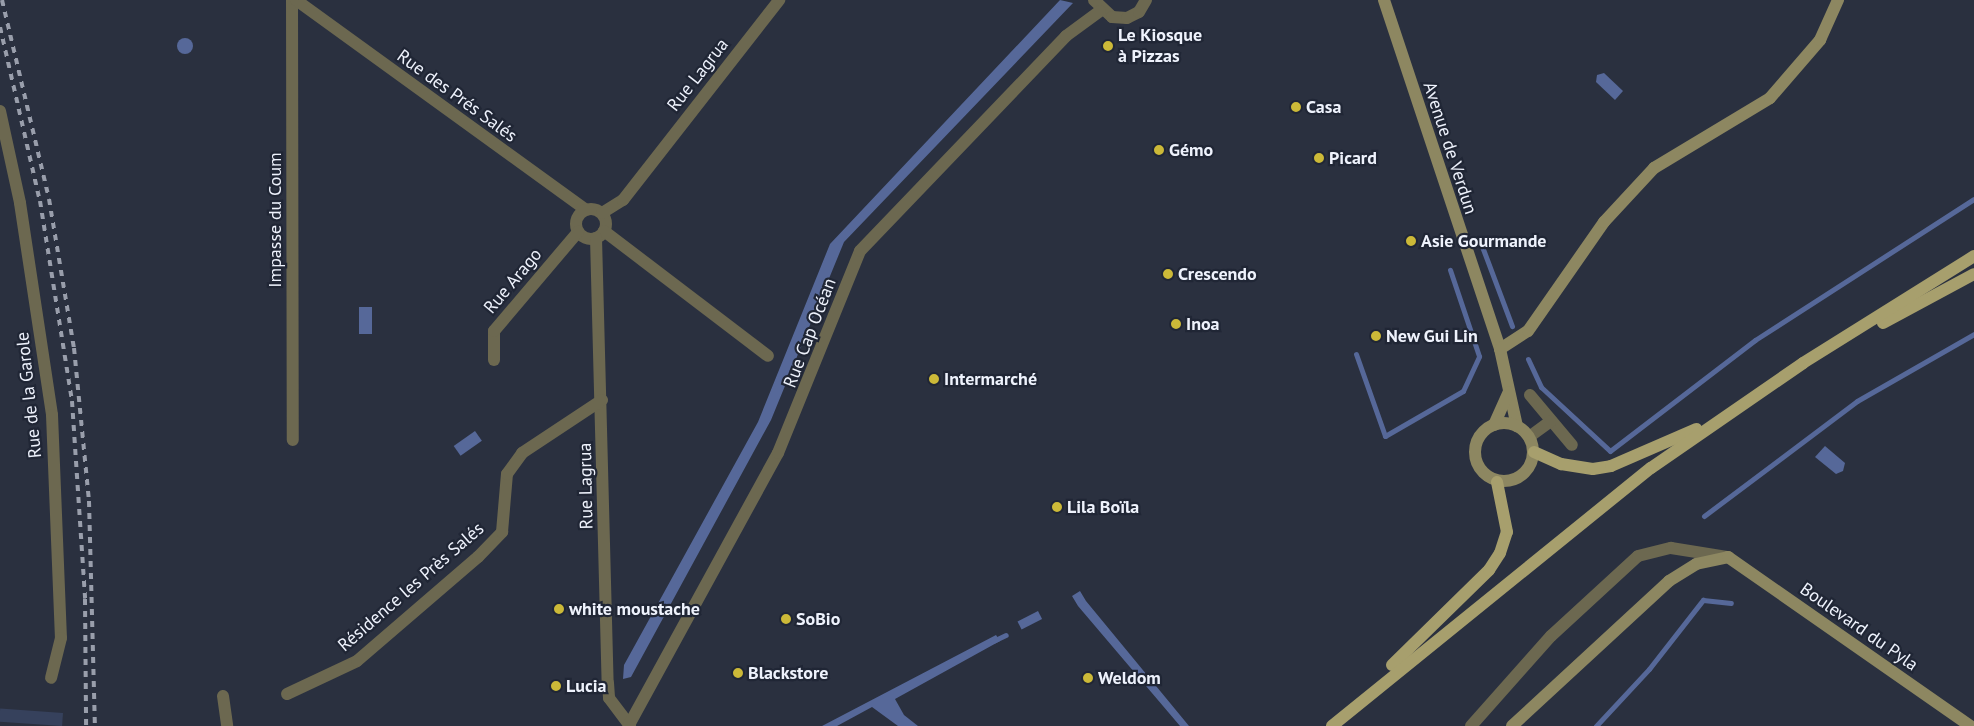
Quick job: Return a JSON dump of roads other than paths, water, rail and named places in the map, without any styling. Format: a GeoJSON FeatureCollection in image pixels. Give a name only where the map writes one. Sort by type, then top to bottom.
{"type":"FeatureCollection","features":[{"type":"Feature","properties":{"kind":"main road"},"geometry":{"type":"LineString","coordinates":[[1331,726],[1537,557],[1722,418],[1974,256]]}},
{"type":"Feature","properties":{"kind":"main road"},"geometry":{"type":"LineString","coordinates":[[1851,336],[1974,274]]}},
{"type":"Feature","properties":{"kind":"main road"},"geometry":{"type":"LineString","coordinates":[[1534,452],[1578,468],[1611,466],[1722,418]]}},
{"type":"Feature","properties":{"kind":"main road"},"geometry":{"type":"LineString","coordinates":[[1331,726],[1489,570],[1507,532],[1497,482]]}},
{"type":"Feature","properties":{"kind":"street","name":"Impasse du Coum"},"geometry":{"type":"LineString","coordinates":[[292,0],[294,440]]}},
{"type":"Feature","properties":{"kind":"street","name":"Rue des Prés Salés"},"geometry":{"type":"LineString","coordinates":[[296,0],[312,5],[586,210]]}},
{"type":"Feature","properties":{"kind":"street","name":"Rue Lagrua"},"geometry":{"type":"LineString","coordinates":[[602,213],[623,200],[779,0]]}},
{"type":"Feature","properties":{"kind":"street"},"geometry":{"type":"LineString","coordinates":[[1097,5],[1127,18],[1139,12],[1146,0]]}},
{"type":"Feature","properties":{"kind":"street","name":"Avenue de Verdun"},"geometry":{"type":"LineString","coordinates":[[1384,0],[1500,349],[1518,426]]}},
{"type":"Feature","properties":{"kind":"street"},"geometry":{"type":"LineString","coordinates":[[1500,349],[1528,331],[1604,222],[1654,168],[1770,98],[1820,40],[1838,0]]}},
{"type":"Feature","properties":{"kind":"street","name":"Rue Cap Océan"},"geometry":{"type":"LineString","coordinates":[[630,726],[778,453],[860,251],[1097,5]]}},
{"type":"Feature","properties":{"kind":"street","name":"Rue de la Garole"},"geometry":{"type":"LineString","coordinates":[[0,111],[20,203],[52,415],[61,638],[51,678]]}},
{"type":"Feature","properties":{"kind":"street"},"geometry":{"type":"LineString","coordinates":[[600,235],[602,213],[586,210],[578,216],[578,232],[585,238],[600,235],[768,356]]}},
{"type":"Feature","properties":{"kind":"street","name":"Rue Arago"},"geometry":{"type":"LineString","coordinates":[[494,360],[494,331],[578,232]]}},
{"type":"Feature","properties":{"kind":"street","name":"Rue Lagrua"},"geometry":{"type":"LineString","coordinates":[[600,235],[608,683],[609,698],[630,726]]}},
{"type":"Feature","properties":{"kind":"street"},"geometry":{"type":"LineString","coordinates":[[1494,425],[1518,426],[1529,437],[1534,452],[1523,476],[1497,482],[1483,474],[1475,460],[1479,436],[1494,425],[1509,392]]}},
{"type":"Feature","properties":{"kind":"street"},"geometry":{"type":"LineString","coordinates":[[1530,395],[1550,422],[1572,445]]}},
{"type":"Feature","properties":{"kind":"street","name":"Résidence les Près Salés"},"geometry":{"type":"LineString","coordinates":[[287,694],[357,661],[478,557],[502,532],[507,474],[522,453],[602,400]]}},
{"type":"Feature","properties":{"kind":"street"},"geometry":{"type":"LineString","coordinates":[[1529,437],[1550,422]]}},
{"type":"Feature","properties":{"kind":"street"},"geometry":{"type":"LineString","coordinates":[[1471,726],[1552,636],[1638,556],[1671,548],[1728,557]]}},
{"type":"Feature","properties":{"kind":"street"},"geometry":{"type":"LineString","coordinates":[[1512,726],[1669,581],[1696,564],[1728,557]]}},
{"type":"Feature","properties":{"kind":"street","name":"Boulevard du Pyla"},"geometry":{"type":"LineString","coordinates":[[1728,557],[1970,726]]}},
{"type":"Feature","properties":{"kind":"street"},"geometry":{"type":"LineString","coordinates":[[223,696],[227,726]]}},
{"type":"Feature","properties":{"kind":"waterway"},"geometry":{"type":"LineString","coordinates":[[1528,359],[1541,387],[1610,451],[1755,340],[1974,199]]}},
{"type":"Feature","properties":{"kind":"waterway"},"geometry":{"type":"LineString","coordinates":[[1480,241],[1512,326]]}},
{"type":"Feature","properties":{"kind":"waterway"},"geometry":{"type":"LineString","coordinates":[[1356,354],[1385,436],[1463,391],[1479,356],[1450,270]]}},
{"type":"Feature","properties":{"kind":"waterway"},"geometry":{"type":"LineString","coordinates":[[1704,516],[1857,401],[1974,334]]}},
{"type":"Feature","properties":{"kind":"waterway"},"geometry":{"type":"LineString","coordinates":[[1596,726],[1649,669],[1703,600],[1731,603]]}},
{"type":"Feature","properties":{"kind":"waterway"},"geometry":{"type":"LineString","coordinates":[[993,641],[1006,635]]}},
{"type":"Feature","properties":{"kind":"railway"},"geometry":{"type":"LineString","coordinates":[[2,0],[49,199],[74,348],[89,501],[95,726]]}},
{"type":"Feature","properties":{"kind":"railway"},"geometry":{"type":"LineString","coordinates":[[0,27],[40,201],[72,401],[85,599],[86,726]]}},
{"type":"Feature","properties":{"kind":"place","name":"Le Kiosque à Pizzas"},"geometry":{"type":"Point","coordinates":[1108,46]}},
{"type":"Feature","properties":{"kind":"place","name":"Casa"},"geometry":{"type":"Point","coordinates":[1296,107]}},
{"type":"Feature","properties":{"kind":"place","name":"Gémo"},"geometry":{"type":"Point","coordinates":[1159,150]}},
{"type":"Feature","properties":{"kind":"place","name":"Picard"},"geometry":{"type":"Point","coordinates":[1319,158]}},
{"type":"Feature","properties":{"kind":"place","name":"Asie Gourmande"},"geometry":{"type":"Point","coordinates":[1411,241]}},
{"type":"Feature","properties":{"kind":"place","name":"Crescendo"},"geometry":{"type":"Point","coordinates":[1168,274]}},
{"type":"Feature","properties":{"kind":"place","name":"Inoa"},"geometry":{"type":"Point","coordinates":[1176,324]}},
{"type":"Feature","properties":{"kind":"place","name":"New Gui Lin"},"geometry":{"type":"Point","coordinates":[1376,336]}},
{"type":"Feature","properties":{"kind":"place","name":"Intermarché"},"geometry":{"type":"Point","coordinates":[934,379]}},
{"type":"Feature","properties":{"kind":"place","name":"Lila Boïla"},"geometry":{"type":"Point","coordinates":[1057,507]}},
{"type":"Feature","properties":{"kind":"place","name":"white moustache"},"geometry":{"type":"Point","coordinates":[559,609]}},
{"type":"Feature","properties":{"kind":"place","name":"SoBio"},"geometry":{"type":"Point","coordinates":[786,619]}},
{"type":"Feature","properties":{"kind":"place","name":"Blackstore"},"geometry":{"type":"Point","coordinates":[738,673]}},
{"type":"Feature","properties":{"kind":"place","name":"Weldom"},"geometry":{"type":"Point","coordinates":[1088,678]}},
{"type":"Feature","properties":{"kind":"place","name":"Lucia"},"geometry":{"type":"Point","coordinates":[556,686]}}]}
